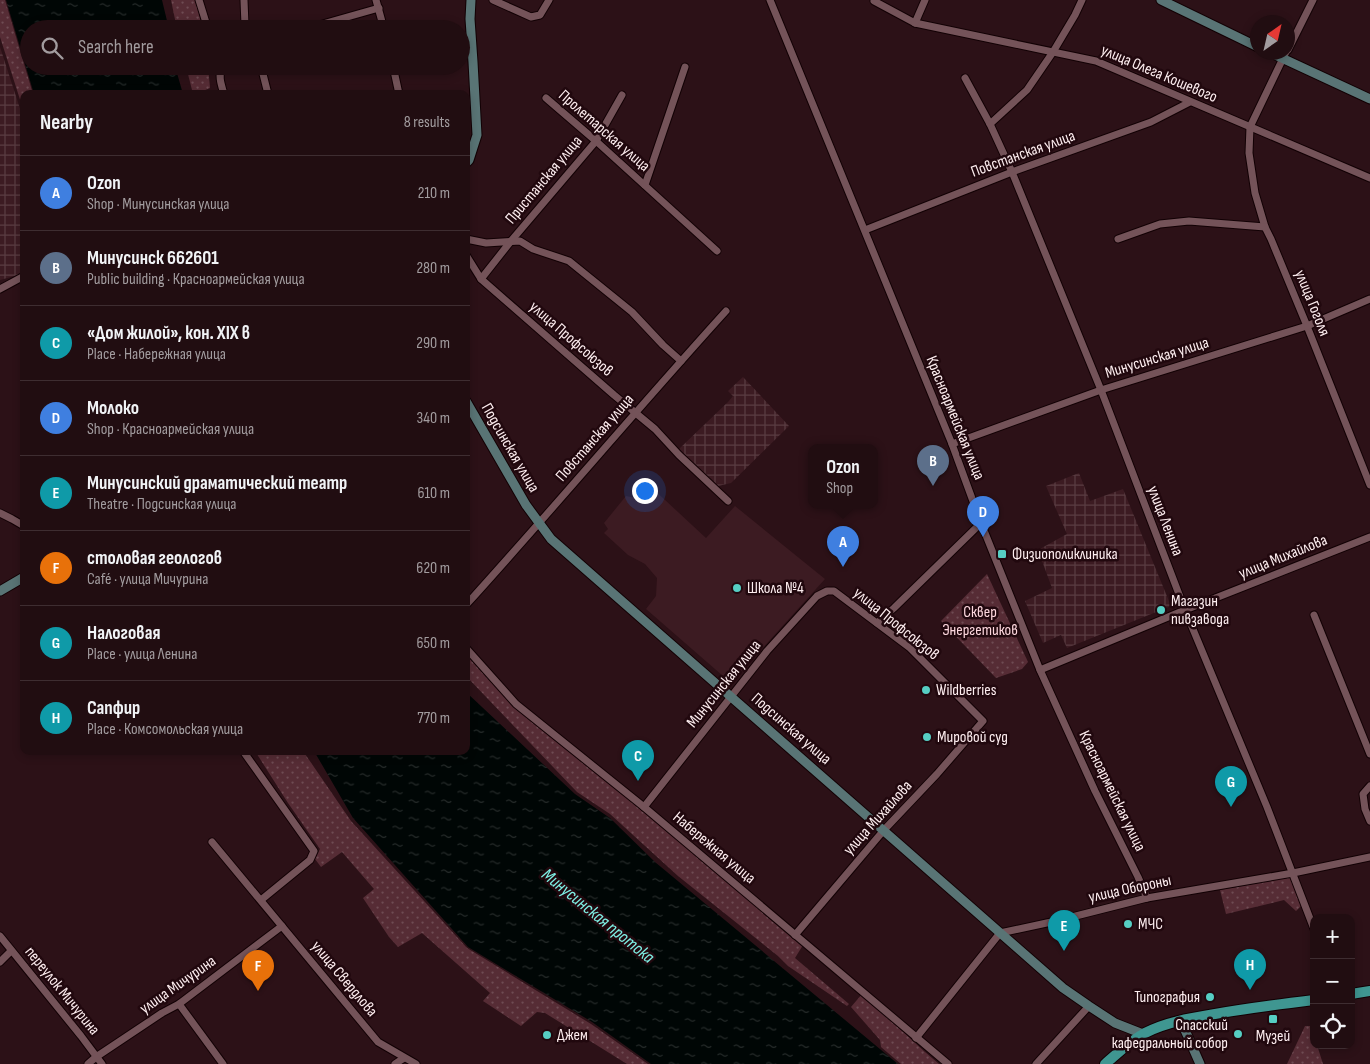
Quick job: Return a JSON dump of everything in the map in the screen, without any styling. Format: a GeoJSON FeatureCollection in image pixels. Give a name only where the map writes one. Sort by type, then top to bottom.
{"type":"FeatureCollection","features":[{"type":"Feature","properties":{"kind":"main road"},"geometry":{"type":"LineString","coordinates":[[1355,993],[1370,991]]}},
{"type":"Feature","properties":{"kind":"main road"},"geometry":{"type":"LineString","coordinates":[[1105,1064],[1131,1041],[1167,1024],[1237,1010],[1310,1001]]}},
{"type":"Feature","properties":{"kind":"street"},"geometry":{"type":"LineString","coordinates":[[199,0],[205,20]]}},
{"type":"Feature","properties":{"kind":"street"},"geometry":{"type":"LineString","coordinates":[[244,0],[246,20]]}},
{"type":"Feature","properties":{"kind":"street"},"geometry":{"type":"LineString","coordinates":[[376,0],[382,20]]}},
{"type":"Feature","properties":{"kind":"street"},"geometry":{"type":"LineString","coordinates":[[470,157],[477,135],[470,19],[471,0]]}},
{"type":"Feature","properties":{"kind":"street"},"geometry":{"type":"LineString","coordinates":[[493,0],[531,17],[540,15],[549,0]]}},
{"type":"Feature","properties":{"kind":"street","name":"Красноармейская улица"},"geometry":{"type":"LineString","coordinates":[[770,0],[952,444],[981,523],[1040,670],[1095,791],[1147,898]]}},
{"type":"Feature","properties":{"kind":"street"},"geometry":{"type":"LineString","coordinates":[[915,23],[925,0]]}},
{"type":"Feature","properties":{"kind":"street"},"geometry":{"type":"LineString","coordinates":[[990,124],[1027,90],[1053,52],[1082,0]]}},
{"type":"Feature","properties":{"kind":"street"},"geometry":{"type":"LineString","coordinates":[[1161,0],[1250,43]]}},
{"type":"Feature","properties":{"kind":"street"},"geometry":{"type":"LineString","coordinates":[[1295,36],[1313,0]]}},
{"type":"Feature","properties":{"kind":"street","name":"улица Олега Кошевого"},"geometry":{"type":"LineString","coordinates":[[874,1],[915,23],[1096,61],[1370,178]]}},
{"type":"Feature","properties":{"kind":"street"},"geometry":{"type":"LineString","coordinates":[[337,20],[379,8]]}},
{"type":"Feature","properties":{"kind":"street"},"geometry":{"type":"LineString","coordinates":[[1295,59],[1370,99]]}},
{"type":"Feature","properties":{"kind":"street"},"geometry":{"type":"LineString","coordinates":[[1250,127],[1283,60]]}},
{"type":"Feature","properties":{"kind":"street","name":"Пролетарская улица"},"geometry":{"type":"LineString","coordinates":[[645,185],[685,67]]}},
{"type":"Feature","properties":{"kind":"street"},"geometry":{"type":"LineString","coordinates":[[220,75],[223,90]]}},
{"type":"Feature","properties":{"kind":"street"},"geometry":{"type":"LineString","coordinates":[[263,75],[267,90]]}},
{"type":"Feature","properties":{"kind":"street"},"geometry":{"type":"LineString","coordinates":[[394,75],[398,90]]}},
{"type":"Feature","properties":{"kind":"street","name":"улица Ленина"},"geometry":{"type":"LineString","coordinates":[[965,78],[990,124],[1012,172],[1101,390],[1185,610],[1267,807],[1310,918]]}},
{"type":"Feature","properties":{"kind":"street","name":"Пристанская улица"},"geometry":{"type":"LineString","coordinates":[[481,279],[596,141],[622,95]]}},
{"type":"Feature","properties":{"kind":"street","name":"Пролетарская улица"},"geometry":{"type":"LineString","coordinates":[[546,98],[717,251]]}},
{"type":"Feature","properties":{"kind":"street","name":"Повстанская улица"},"geometry":{"type":"LineString","coordinates":[[865,230],[1012,172],[1151,122],[1190,102]]}},
{"type":"Feature","properties":{"kind":"street","name":"улица Гоголя"},"geometry":{"type":"LineString","coordinates":[[1250,127],[1250,153],[1255,193],[1265,228],[1307,326],[1370,485]]}},
{"type":"Feature","properties":{"kind":"street"},"geometry":{"type":"LineString","coordinates":[[1118,240],[1160,224],[1189,221],[1265,228]]}},
{"type":"Feature","properties":{"kind":"street"},"geometry":{"type":"LineString","coordinates":[[470,240],[486,243],[520,241],[533,249],[569,261],[632,312],[681,361]]}},
{"type":"Feature","properties":{"kind":"street","name":"улица Профсоюзов"},"geometry":{"type":"LineString","coordinates":[[470,261],[481,279],[655,429],[679,455],[728,501]]}},
{"type":"Feature","properties":{"kind":"street"},"geometry":{"type":"LineString","coordinates":[[0,289],[20,278]]}},
{"type":"Feature","properties":{"kind":"street","name":"Минусинская улица"},"geometry":{"type":"LineString","coordinates":[[952,444],[1101,390],[1307,326],[1370,299]]}},
{"type":"Feature","properties":{"kind":"street","name":"Повстанская улица"},"geometry":{"type":"LineString","coordinates":[[470,601],[540,524],[635,412],[726,311]]}},
{"type":"Feature","properties":{"kind":"street","name":"Подсинская улица"},"geometry":{"type":"LineString","coordinates":[[470,408],[526,505],[551,539],[1063,988],[1115,1023],[1143,1034]]}},
{"type":"Feature","properties":{"kind":"street"},"geometry":{"type":"LineString","coordinates":[[0,514],[20,524]]}},
{"type":"Feature","properties":{"kind":"street"},"geometry":{"type":"LineString","coordinates":[[877,623],[981,523]]}},
{"type":"Feature","properties":{"kind":"street","name":"улица Михайлова"},"geometry":{"type":"LineString","coordinates":[[1040,670],[1370,537]]}},
{"type":"Feature","properties":{"kind":"street"},"geometry":{"type":"LineString","coordinates":[[0,592],[20,580]]}},
{"type":"Feature","properties":{"kind":"street","name":"Минусинская улица"},"geometry":{"type":"LineString","coordinates":[[644,807],[767,651],[817,596],[834,590]]}},
{"type":"Feature","properties":{"kind":"street","name":"улица Профсоюзов"},"geometry":{"type":"LineString","coordinates":[[834,590],[910,648],[983,721]]}},
{"type":"Feature","properties":{"kind":"street"},"geometry":{"type":"LineString","coordinates":[[1314,615],[1370,754]]}},
{"type":"Feature","properties":{"kind":"street","name":"Набережная улица"},"geometry":{"type":"LineString","coordinates":[[470,652],[516,704],[644,807],[948,1064]]}},
{"type":"Feature","properties":{"kind":"street","name":"улица Михайлова"},"geometry":{"type":"LineString","coordinates":[[795,935],[884,830],[937,774],[983,721]]}},
{"type":"Feature","properties":{"kind":"street"},"geometry":{"type":"LineString","coordinates":[[246,755],[314,850],[310,860],[261,900]]}},
{"type":"Feature","properties":{"kind":"street"},"geometry":{"type":"LineString","coordinates":[[1370,786],[1362,794],[1370,821]]}},
{"type":"Feature","properties":{"kind":"street","name":"улица Свердлова"},"geometry":{"type":"LineString","coordinates":[[212,842],[378,1042],[416,1064]]}},
{"type":"Feature","properties":{"kind":"street","name":"улица Обороны"},"geometry":{"type":"LineString","coordinates":[[1000,933],[1147,898],[1293,873],[1370,857]]}},
{"type":"Feature","properties":{"kind":"street","name":"улица Мичурина"},"geometry":{"type":"LineString","coordinates":[[88,1064],[162,1013],[179,1004],[282,926]]}},
{"type":"Feature","properties":{"kind":"street"},"geometry":{"type":"LineString","coordinates":[[916,1038],[1000,933]]}},
{"type":"Feature","properties":{"kind":"street","name":"переулок Мичурина"},"geometry":{"type":"LineString","coordinates":[[0,936],[102,1064]]}},
{"type":"Feature","properties":{"kind":"street"},"geometry":{"type":"LineString","coordinates":[[0,962],[11,951]]}},
{"type":"Feature","properties":{"kind":"street"},"geometry":{"type":"LineString","coordinates":[[179,1004],[222,1064]]}},
{"type":"Feature","properties":{"kind":"street"},"geometry":{"type":"LineString","coordinates":[[1036,1064],[1089,1006]]}},
{"type":"Feature","properties":{"kind":"street"},"geometry":{"type":"LineString","coordinates":[[1181,1021],[1200,1064]]}},
{"type":"Feature","properties":{"kind":"street"},"geometry":{"type":"LineString","coordinates":[[395,1064],[404,1058]]}},
{"type":"Feature","properties":{"kind":"shaded area"},"geometry":{"type":"Polygon","coordinates":[[[0,47],[20,109],[20,273],[0,280],[0,47]]]}},
{"type":"Feature","properties":{"kind":"shaded area"},"geometry":{"type":"Polygon","coordinates":[[[743,377],[789,426],[731,483],[718,486],[679,449],[728,402],[733,396],[728,391],[743,377]]]}},
{"type":"Feature","properties":{"kind":"shaded area"},"geometry":{"type":"Polygon","coordinates":[[[1079,473],[1090,501],[1123,489],[1171,606],[1067,648],[1061,635],[1043,643],[1025,601],[1052,588],[1038,550],[1067,534],[1046,486],[1079,473]]]}},
{"type":"Feature","properties":{"kind":"shaded area","name":"Школа №4"},"geometry":{"type":"Polygon","coordinates":[[[650,486],[706,538],[735,506],[825,579],[731,683],[646,609],[656,596],[657,578],[645,564],[628,555],[604,533],[608,529],[604,523],[626,496],[641,497],[650,486]]]}},
{"type":"Feature","properties":{"kind":"green space"},"geometry":{"type":"Polygon","coordinates":[[[0,0],[5,0],[20,50],[20,75],[27,75],[32,90],[20,90],[20,100],[0,37],[0,0]]]}},
{"type":"Feature","properties":{"kind":"green space"},"geometry":{"type":"Polygon","coordinates":[[[171,0],[197,0],[200,20],[175,20],[171,0]]]}},
{"type":"Feature","properties":{"kind":"green space"},"geometry":{"type":"Polygon","coordinates":[[[188,75],[209,75],[210,88],[192,90],[188,75]]]}},
{"type":"Feature","properties":{"kind":"green space","name":"Сквер Энергетиков"},"geometry":{"type":"Polygon","coordinates":[[[987,574],[1028,662],[1022,669],[996,678],[941,621],[987,574]]]}},
{"type":"Feature","properties":{"kind":"green space"},"geometry":{"type":"Polygon","coordinates":[[[470,657],[515,706],[642,809],[803,945],[795,958],[849,1004],[847,1006],[788,966],[678,876],[610,814],[577,792],[470,680],[470,657]]]}},
{"type":"Feature","properties":{"kind":"green space"},"geometry":{"type":"Polygon","coordinates":[[[258,755],[306,755],[351,821],[467,948],[591,1024],[648,1064],[627,1064],[545,1013],[537,1012],[521,1026],[483,1001],[490,993],[422,933],[398,947],[389,937],[363,898],[374,889],[342,852],[321,867],[315,859],[320,849],[258,755]]]}},
{"type":"Feature","properties":{"kind":"green space"},"geometry":{"type":"Polygon","coordinates":[[[1291,877],[1301,906],[1296,911],[1284,900],[1226,914],[1220,890],[1291,877]]]}},
{"type":"Feature","properties":{"kind":"green space"},"geometry":{"type":"Polygon","coordinates":[[[862,994],[939,1064],[901,1064],[881,1047],[880,1040],[851,1007],[862,994]]]}},
{"type":"Feature","properties":{"kind":"green space"},"geometry":{"type":"Polygon","coordinates":[[[1305,1026],[1310,1026],[1310,1049],[1318,1049],[1323,1064],[1287,1064],[1305,1026]]]}},
{"type":"Feature","properties":{"kind":"water"},"geometry":{"type":"Polygon","coordinates":[[[6,0],[162,0],[167,20],[20,20],[20,47],[6,0]]]}},
{"type":"Feature","properties":{"kind":"water"},"geometry":{"type":"Polygon","coordinates":[[[28,75],[178,75],[182,90],[33,90],[28,75]]]}},
{"type":"Feature","properties":{"kind":"water","name":"Минусинская протока"},"geometry":{"type":"Polygon","coordinates":[[[470,696],[575,794],[610,818],[655,862],[898,1064],[651,1064],[592,1022],[468,947],[353,818],[316,755],[470,755],[470,696]]]}},
{"type":"Feature","properties":{"kind":"place","name":"Минусинск 662601"},"geometry":{"type":"Point","coordinates":[933,486]}},
{"type":"Feature","properties":{"kind":"place","name":"Молоко"},"geometry":{"type":"Point","coordinates":[983,537]}},
{"type":"Feature","properties":{"kind":"place","name":"Физиополиклиника"},"geometry":{"type":"Point","coordinates":[1002,554]}},
{"type":"Feature","properties":{"kind":"place","name":"Ozon"},"geometry":{"type":"Point","coordinates":[843,567]}},
{"type":"Feature","properties":{"kind":"place","name":"Школа №4"},"geometry":{"type":"Point","coordinates":[737,588]}},
{"type":"Feature","properties":{"kind":"place","name":"Магазин пивзавода"},"geometry":{"type":"Point","coordinates":[1161,610]}},
{"type":"Feature","properties":{"kind":"place","name":"Wildberries"},"geometry":{"type":"Point","coordinates":[926,690]}},
{"type":"Feature","properties":{"kind":"place","name":"Мировой суд"},"geometry":{"type":"Point","coordinates":[927,737]}},
{"type":"Feature","properties":{"kind":"place","name":"«Дом жилой», кон. ХIХ в"},"geometry":{"type":"Point","coordinates":[638,781]}},
{"type":"Feature","properties":{"kind":"place","name":"Налоговая"},"geometry":{"type":"Point","coordinates":[1231,807]}},
{"type":"Feature","properties":{"kind":"place","name":"МЧС"},"geometry":{"type":"Point","coordinates":[1128,924]}},
{"type":"Feature","properties":{"kind":"place","name":"Минусинский драматический театр"},"geometry":{"type":"Point","coordinates":[1064,951]}},
{"type":"Feature","properties":{"kind":"place","name":"Сапфир"},"geometry":{"type":"Point","coordinates":[1250,990]}},
{"type":"Feature","properties":{"kind":"place","name":"столовая геологов"},"geometry":{"type":"Point","coordinates":[258,991]}},
{"type":"Feature","properties":{"kind":"place","name":"Типография"},"geometry":{"type":"Point","coordinates":[1210,997]}},
{"type":"Feature","properties":{"kind":"place","name":"Музей"},"geometry":{"type":"Point","coordinates":[1273,1019]}},
{"type":"Feature","properties":{"kind":"place","name":"Спасский кафедральный собор"},"geometry":{"type":"Point","coordinates":[1238,1034]}},
{"type":"Feature","properties":{"kind":"place","name":"Джем"},"geometry":{"type":"Point","coordinates":[547,1035]}}]}
